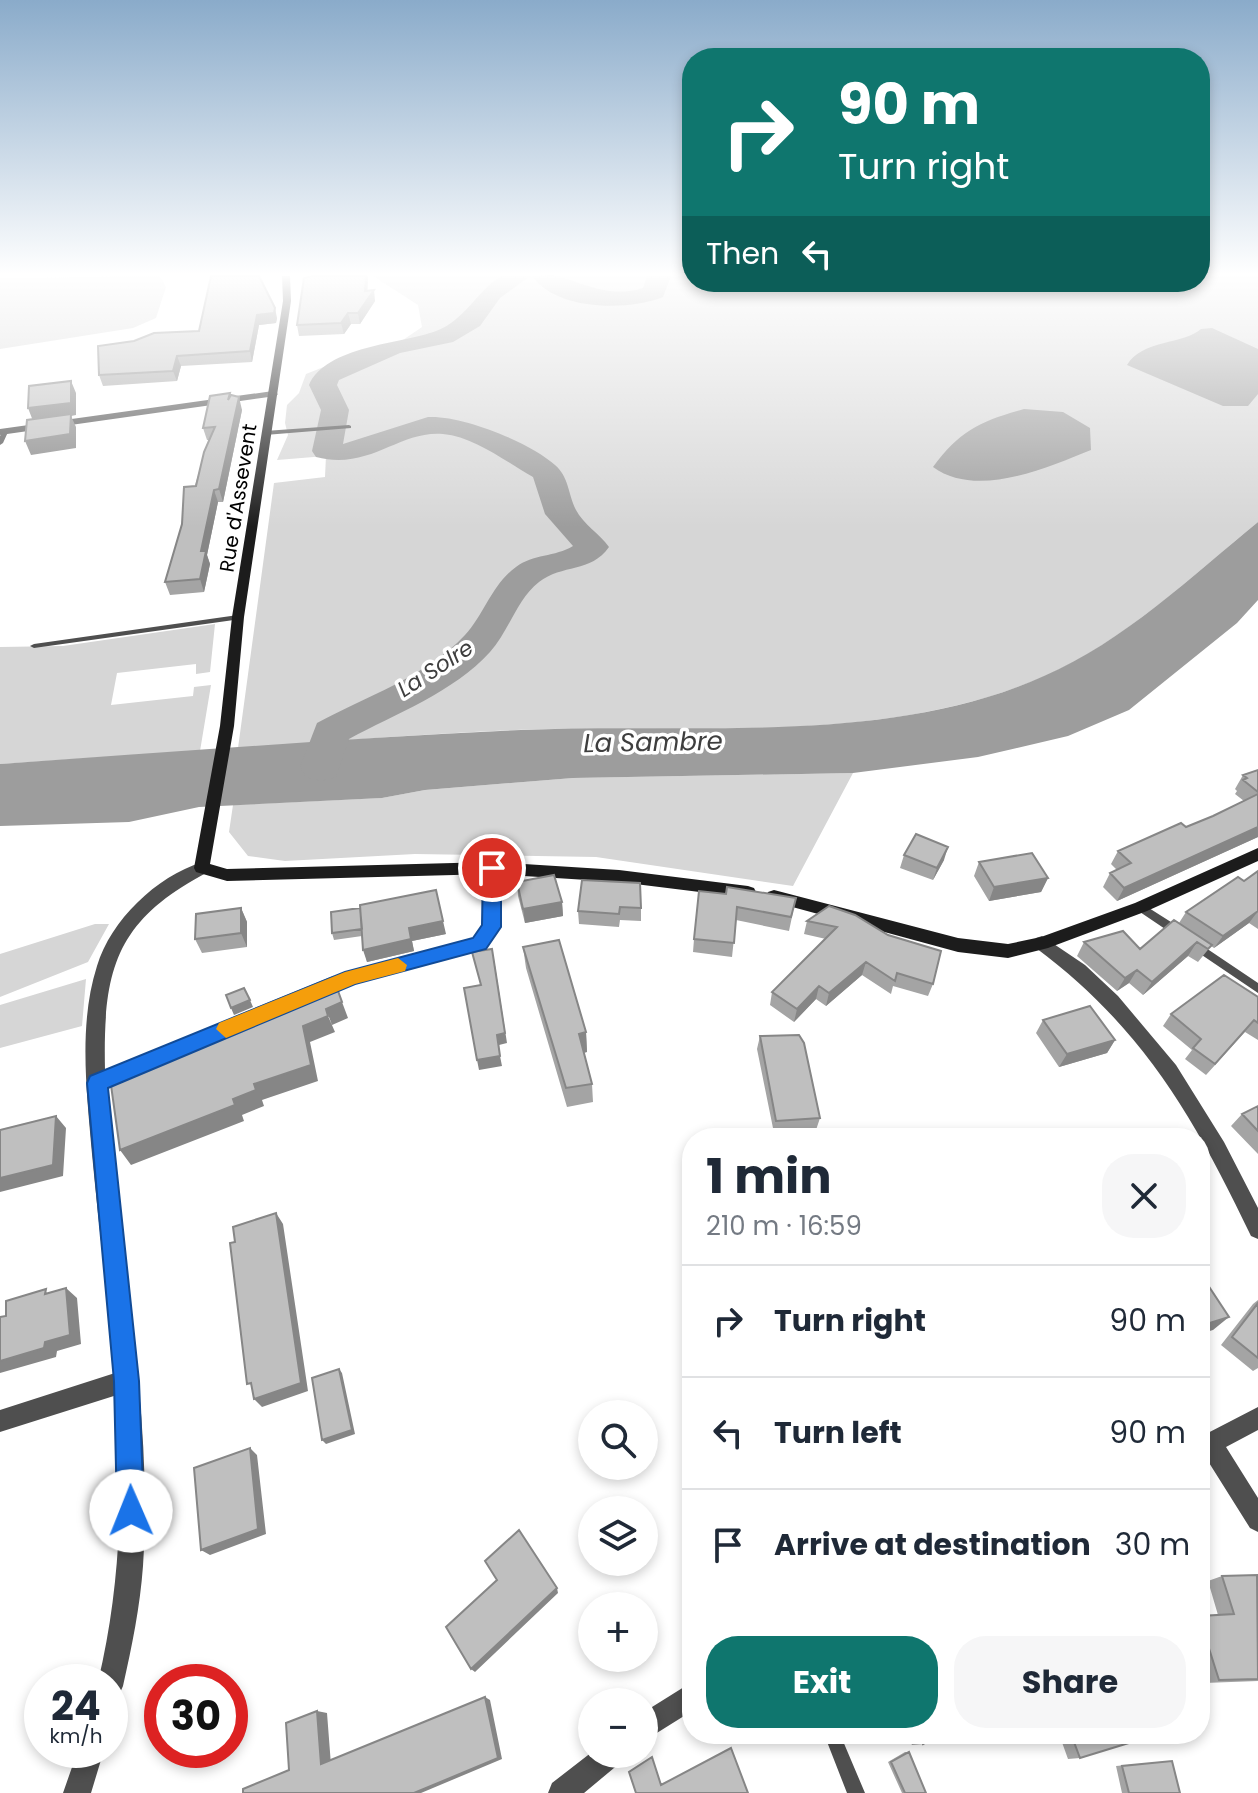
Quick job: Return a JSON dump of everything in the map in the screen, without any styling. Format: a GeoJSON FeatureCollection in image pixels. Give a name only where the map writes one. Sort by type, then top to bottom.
{"type":"FeatureCollection","features":[{"type":"Feature","properties":{"kind":"street","name":"Rue d'Assevent"},"geometry":{"type":"LineString","coordinates":[[202,868],[227,726],[238,617],[278,360]]}},
{"type":"Feature","properties":{"kind":"street"},"geometry":{"type":"LineString","coordinates":[[2,432],[273,394]]}},
{"type":"Feature","properties":{"kind":"street"},"geometry":{"type":"LineString","coordinates":[[114,1664],[132,1573],[126,1381],[97,1083],[98,1008],[106,963],[137,909],[168,885],[202,868],[227,875],[492,868],[619,876],[777,897],[981,950],[1008,951],[1042,943],[1141,907],[1258,854]]}},
{"type":"Feature","properties":{"kind":"street"},"geometry":{"type":"LineString","coordinates":[[295,1001],[352,977],[479,944],[492,927],[492,868]]}},
{"type":"Feature","properties":{"kind":"street"},"geometry":{"type":"LineString","coordinates":[[1042,943],[1082,970],[1158,1056],[1194,1106],[1205,1128]]}},
{"type":"Feature","properties":{"kind":"street"},"geometry":{"type":"LineString","coordinates":[[97,1083],[266,1012]]}},
{"type":"Feature","properties":{"kind":"street"},"geometry":{"type":"LineString","coordinates":[[1210,1137],[1258,1229]]}},
{"type":"Feature","properties":{"kind":"street"},"geometry":{"type":"LineString","coordinates":[[0,1421],[126,1381]]}},
{"type":"Feature","properties":{"kind":"street"},"geometry":{"type":"LineString","coordinates":[[1210,1443],[1258,1418]]}},
{"type":"Feature","properties":{"kind":"street"},"geometry":{"type":"LineString","coordinates":[[1210,1453],[1258,1520]]}},
{"type":"Feature","properties":{"kind":"street"},"geometry":{"type":"LineString","coordinates":[[658,1718],[682,1702]]}},
{"type":"Feature","properties":{"kind":"street"},"geometry":{"type":"LineString","coordinates":[[77,1793],[85,1768]]}},
{"type":"Feature","properties":{"kind":"street"},"geometry":{"type":"LineString","coordinates":[[562,1793],[593,1768]]}},
{"type":"Feature","properties":{"kind":"lane"},"geometry":{"type":"LineString","coordinates":[[265,433],[349,427]]}},
{"type":"Feature","properties":{"kind":"lane"},"geometry":{"type":"LineString","coordinates":[[0,443],[2,432]]}},
{"type":"Feature","properties":{"kind":"lane"},"geometry":{"type":"LineString","coordinates":[[34,646],[238,617]]}},
{"type":"Feature","properties":{"kind":"lane"},"geometry":{"type":"LineString","coordinates":[[1141,907],[1258,989]]}},
{"type":"Feature","properties":{"kind":"lane"},"geometry":{"type":"LineString","coordinates":[[836,1744],[856,1793]]}},
{"type":"Feature","properties":{"kind":"shaded area"},"geometry":{"type":"Polygon","coordinates":[[[342,360],[1258,360],[1258,522],[1155,607],[1072,663],[985,698],[925,712],[801,726],[513,730],[238,748],[274,483],[325,477],[326,456],[277,460],[288,435],[285,423],[287,405],[299,393],[306,374],[342,360]]]}},
{"type":"Feature","properties":{"kind":"shaded area"},"geometry":{"type":"Polygon","coordinates":[[[215,624],[210,672],[196,674],[196,664],[117,673],[111,705],[193,696],[194,687],[211,685],[200,751],[0,764],[0,647],[63,646],[215,624]]]}},
{"type":"Feature","properties":{"kind":"shaded area"},"geometry":{"type":"Polygon","coordinates":[[[853,773],[793,886],[596,857],[415,854],[285,861],[248,856],[229,832],[233,805],[382,798],[425,790],[573,778],[853,773]]]}},
{"type":"Feature","properties":{"kind":"shaded area"},"geometry":{"type":"Polygon","coordinates":[[[95,924],[109,924],[88,962],[0,997],[0,954],[95,924]]]}},
{"type":"Feature","properties":{"kind":"shaded area"},"geometry":{"type":"Polygon","coordinates":[[[86,979],[82,1026],[0,1048],[0,1005],[86,979]]]}},
{"type":"Feature","properties":{"kind":"water"},"geometry":{"type":"Polygon","coordinates":[[[1132,360],[1258,360],[1258,394],[1248,406],[1223,406],[1127,365],[1132,360]]]}},
{"type":"Feature","properties":{"kind":"water"},"geometry":{"type":"Polygon","coordinates":[[[1024,409],[1063,412],[1090,428],[1091,450],[1033,472],[990,480],[951,476],[933,467],[953,444],[972,429],[1024,409]]]}},
{"type":"Feature","properties":{"kind":"water","name":"La Sambre"},"geometry":{"type":"Polygon","coordinates":[[[1258,522],[1258,600],[1237,623],[1129,710],[1068,736],[978,757],[853,773],[573,778],[425,790],[382,798],[199,807],[129,822],[0,826],[0,764],[521,730],[787,727],[919,713],[983,698],[1044,676],[1101,645],[1156,606],[1258,522]]]}},
{"type":"Feature","properties":{"kind":"building"},"geometry":{"type":"Polygon","coordinates":[[[98,360],[176,360],[173,371],[99,375],[98,360]]]}},
{"type":"Feature","properties":{"kind":"building"},"geometry":{"type":"Polygon","coordinates":[[[71,381],[71,403],[28,408],[29,386],[71,381]]]}},
{"type":"Feature","properties":{"kind":"building"},"geometry":{"type":"Polygon","coordinates":[[[230,393],[228,400],[231,395],[239,397],[219,489],[214,490],[201,551],[206,551],[200,579],[165,582],[182,524],[184,487],[196,486],[204,452],[215,427],[203,428],[210,396],[230,393]]]}},
{"type":"Feature","properties":{"kind":"building"},"geometry":{"type":"Polygon","coordinates":[[[71,414],[70,434],[25,441],[27,420],[71,414]]]}},
{"type":"Feature","properties":{"kind":"building"},"geometry":{"type":"Polygon","coordinates":[[[1258,770],[1258,792],[1243,780],[1247,778],[1243,775],[1258,770]]]}},
{"type":"Feature","properties":{"kind":"building"},"geometry":{"type":"Polygon","coordinates":[[[1258,794],[1258,827],[1124,888],[1110,873],[1131,863],[1118,851],[1181,823],[1186,827],[1258,794]]]}},
{"type":"Feature","properties":{"kind":"building"},"geometry":{"type":"Polygon","coordinates":[[[916,834],[948,847],[937,868],[904,855],[916,834]]]}},
{"type":"Feature","properties":{"kind":"building"},"geometry":{"type":"Polygon","coordinates":[[[1032,853],[1048,878],[994,887],[979,862],[1032,853]]]}},
{"type":"Feature","properties":{"kind":"building"},"geometry":{"type":"Polygon","coordinates":[[[1258,871],[1258,911],[1223,936],[1186,912],[1238,877],[1244,881],[1258,871]]]}},
{"type":"Feature","properties":{"kind":"building"},"geometry":{"type":"Polygon","coordinates":[[[554,875],[562,902],[523,909],[517,882],[554,875]]]}},
{"type":"Feature","properties":{"kind":"building"},"geometry":{"type":"Polygon","coordinates":[[[582,880],[640,883],[641,908],[620,907],[619,914],[578,911],[582,880]]]}},
{"type":"Feature","properties":{"kind":"building"},"geometry":{"type":"Polygon","coordinates":[[[727,887],[796,898],[791,917],[737,907],[734,943],[694,939],[699,891],[726,894],[727,887]]]}},
{"type":"Feature","properties":{"kind":"building"},"geometry":{"type":"Polygon","coordinates":[[[436,890],[443,921],[409,928],[411,939],[363,950],[360,905],[436,890]]]}},
{"type":"Feature","properties":{"kind":"building"},"geometry":{"type":"Polygon","coordinates":[[[829,906],[855,915],[888,935],[941,951],[933,984],[897,973],[895,981],[866,962],[829,993],[819,986],[797,1009],[772,992],[837,927],[807,921],[829,906]]]}},
{"type":"Feature","properties":{"kind":"building"},"geometry":{"type":"Polygon","coordinates":[[[241,908],[241,933],[195,939],[196,914],[241,908]]]}},
{"type":"Feature","properties":{"kind":"building"},"geometry":{"type":"Polygon","coordinates":[[[360,908],[362,929],[332,933],[331,912],[360,908]]]}},
{"type":"Feature","properties":{"kind":"building"},"geometry":{"type":"Polygon","coordinates":[[[1174,920],[1212,945],[1208,949],[1197,942],[1152,982],[1137,970],[1125,978],[1084,942],[1123,931],[1140,949],[1174,920]]]}},
{"type":"Feature","properties":{"kind":"building"},"geometry":{"type":"Polygon","coordinates":[[[559,940],[586,1032],[579,1034],[592,1084],[566,1088],[523,947],[559,940]]]}},
{"type":"Feature","properties":{"kind":"building"},"geometry":{"type":"Polygon","coordinates":[[[492,949],[505,1033],[497,1035],[500,1056],[477,1060],[464,988],[481,985],[472,952],[492,949]]]}},
{"type":"Feature","properties":{"kind":"building"},"geometry":{"type":"Polygon","coordinates":[[[1224,975],[1258,997],[1258,1023],[1254,1020],[1215,1064],[1193,1048],[1201,1039],[1171,1014],[1224,975]]]}},
{"type":"Feature","properties":{"kind":"building"},"geometry":{"type":"Polygon","coordinates":[[[333,977],[342,1002],[326,1009],[328,1016],[303,1026],[311,1065],[254,1084],[256,1090],[233,1099],[235,1105],[120,1150],[110,1078],[212,1042],[211,1038],[237,1028],[233,1018],[333,977]]]}},
{"type":"Feature","properties":{"kind":"building"},"geometry":{"type":"Polygon","coordinates":[[[244,988],[250,1000],[231,1008],[226,995],[244,988]]]}},
{"type":"Feature","properties":{"kind":"building"},"geometry":{"type":"Polygon","coordinates":[[[1090,1006],[1115,1040],[1067,1054],[1043,1020],[1090,1006]]]}},
{"type":"Feature","properties":{"kind":"building"},"geometry":{"type":"Polygon","coordinates":[[[799,1035],[804,1043],[820,1118],[776,1121],[760,1036],[799,1035]]]}},
{"type":"Feature","properties":{"kind":"building"},"geometry":{"type":"Polygon","coordinates":[[[1258,1106],[1258,1131],[1242,1114],[1258,1106]]]}},
{"type":"Feature","properties":{"kind":"building"},"geometry":{"type":"Polygon","coordinates":[[[56,1116],[53,1165],[0,1178],[0,1130],[56,1116]]]}},
{"type":"Feature","properties":{"kind":"building"},"geometry":{"type":"Polygon","coordinates":[[[276,1213],[301,1383],[254,1399],[251,1383],[247,1384],[230,1243],[235,1242],[233,1227],[276,1213]]]}},
{"type":"Feature","properties":{"kind":"building"},"geometry":{"type":"Polygon","coordinates":[[[66,1288],[70,1335],[45,1342],[44,1348],[0,1361],[0,1317],[6,1316],[6,1301],[46,1289],[45,1294],[66,1288]]]}},
{"type":"Feature","properties":{"kind":"building"},"geometry":{"type":"Polygon","coordinates":[[[1210,1288],[1229,1317],[1210,1323],[1210,1288]]]}},
{"type":"Feature","properties":{"kind":"building"},"geometry":{"type":"Polygon","coordinates":[[[1258,1303],[1258,1358],[1232,1337],[1258,1303]]]}},
{"type":"Feature","properties":{"kind":"building"},"geometry":{"type":"Polygon","coordinates":[[[339,1369],[352,1430],[322,1440],[312,1378],[339,1369]]]}},
{"type":"Feature","properties":{"kind":"building"},"geometry":{"type":"Polygon","coordinates":[[[250,1448],[258,1529],[201,1550],[194,1468],[250,1448]]]}},
{"type":"Feature","properties":{"kind":"building"},"geometry":{"type":"Polygon","coordinates":[[[519,1530],[557,1588],[471,1669],[446,1627],[497,1580],[485,1561],[519,1530]]]}},
{"type":"Feature","properties":{"kind":"building"},"geometry":{"type":"Polygon","coordinates":[[[1257,1575],[1258,1679],[1219,1680],[1210,1652],[1210,1615],[1234,1614],[1222,1576],[1257,1575]]]}},
{"type":"Feature","properties":{"kind":"building"},"geometry":{"type":"Polygon","coordinates":[[[485,1697],[498,1758],[414,1793],[243,1793],[243,1789],[289,1770],[286,1723],[317,1711],[321,1764],[485,1697]]]}},
{"type":"Feature","properties":{"kind":"building"},"geometry":{"type":"Polygon","coordinates":[[[1075,1744],[1126,1744],[1080,1758],[1075,1744]]]}},
{"type":"Feature","properties":{"kind":"building"},"geometry":{"type":"Polygon","coordinates":[[[731,1748],[748,1793],[636,1793],[629,1772],[635,1768],[656,1768],[661,1785],[731,1748]]]}},
{"type":"Feature","properties":{"kind":"building"},"geometry":{"type":"Polygon","coordinates":[[[909,1752],[926,1793],[905,1793],[891,1762],[909,1752]]]}},
{"type":"Feature","properties":{"kind":"building"},"geometry":{"type":"Polygon","coordinates":[[[1172,1761],[1180,1793],[1129,1793],[1122,1766],[1172,1761]]]}},
{"type":"Feature","properties":{"kind":"waterway","name":"La Solre"},"geometry":{"type":"LineString","coordinates":[[321,767],[331,732],[420,685],[470,651],[487,632],[513,589],[530,572],[579,557],[592,547],[561,514],[552,482],[544,471],[468,431],[441,425],[428,426],[350,452],[327,451],[335,410],[323,385],[327,375],[363,360]]}},
{"type":"Feature","properties":{"kind":"slow traffic"},"geometry":{"type":"LineString","coordinates":[[226,1029],[352,977],[398,965]]}},
{"type":"Feature","properties":{"kind":"route"},"geometry":{"type":"LineString","coordinates":[[131,1511],[129,1418],[97,1083],[352,977],[479,944],[492,927],[492,868]]}}]}
